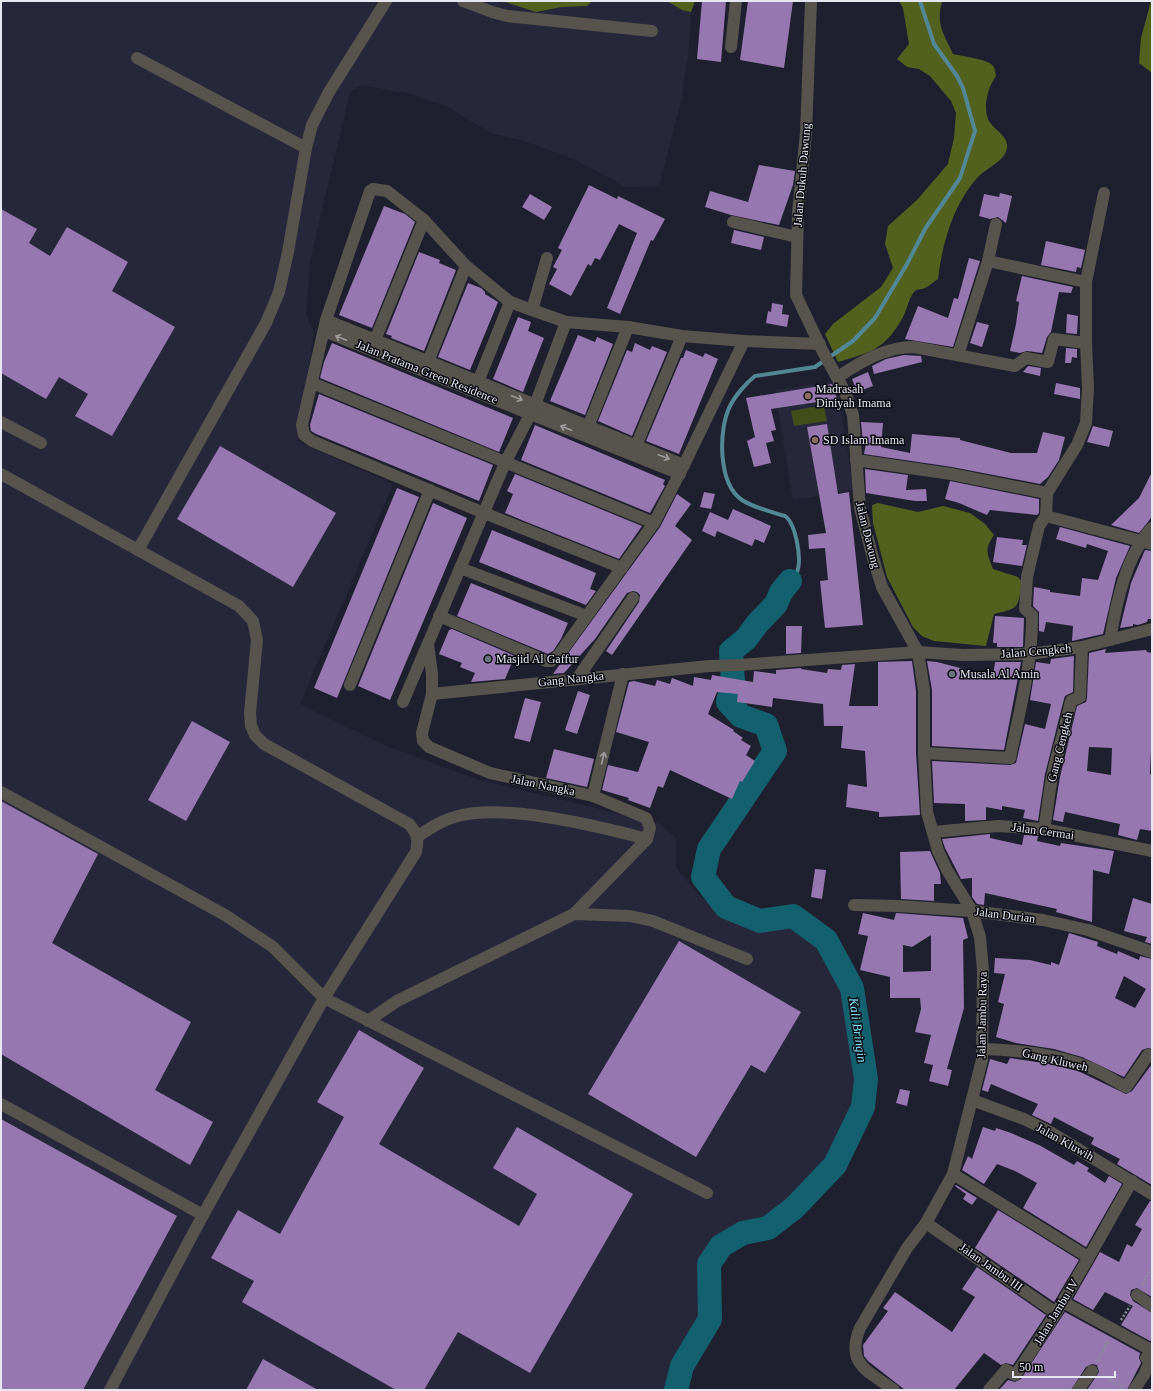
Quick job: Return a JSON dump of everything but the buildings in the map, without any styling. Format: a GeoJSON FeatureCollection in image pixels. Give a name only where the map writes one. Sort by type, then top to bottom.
{"type":"FeatureCollection","features":[{"type":"Feature","properties":{"kind":"street"},"geometry":{"type":"LineString","coordinates":[[138,550],[266,323],[279,292],[288,252],[306,148],[312,125],[329,92],[386,1]]}},
{"type":"Feature","properties":{"kind":"street"},"geometry":{"type":"LineString","coordinates":[[463,1],[507,16],[652,31]]}},
{"type":"Feature","properties":{"kind":"street"},"geometry":{"type":"LineString","coordinates":[[732,47],[736,1]]}},
{"type":"Feature","properties":{"kind":"street","name":"Jalan Dukuh Dawung"},"geometry":{"type":"LineString","coordinates":[[811,1],[806,133],[798,212],[796,295],[822,348]]}},
{"type":"Feature","properties":{"kind":"street"},"geometry":{"type":"LineString","coordinates":[[137,58],[306,148]]}},
{"type":"Feature","properties":{"kind":"street"},"geometry":{"type":"LineString","coordinates":[[622,568],[484,513],[312,441],[304,435],[302,425],[325,326],[370,191],[387,191],[424,220],[466,266],[510,302],[566,322],[628,327],[682,336],[822,348]]}},
{"type":"Feature","properties":{"kind":"street"},"geometry":{"type":"LineString","coordinates":[[924,753],[1010,758],[1020,712],[1029,654],[1032,615],[1025,609],[1026,577],[1039,526],[1046,516],[1047,493],[1077,445],[1086,423],[1088,388],[1086,282],[1104,193]]}},
{"type":"Feature","properties":{"kind":"street","name":"Jalan Pratama Green Residence"},"geometry":{"type":"LineString","coordinates":[[375,340],[424,220]]}},
{"type":"Feature","properties":{"kind":"street"},"geometry":{"type":"LineString","coordinates":[[733,222],[797,237]]}},
{"type":"Feature","properties":{"kind":"street"},"geometry":{"type":"LineString","coordinates":[[958,355],[988,261],[996,224]]}},
{"type":"Feature","properties":{"kind":"street"},"geometry":{"type":"LineString","coordinates":[[532,310],[547,258]]}},
{"type":"Feature","properties":{"kind":"street"},"geometry":{"type":"LineString","coordinates":[[988,261],[1086,282]]}},
{"type":"Feature","properties":{"kind":"street","name":"Jalan Pratama Green Residence"},"geometry":{"type":"LineString","coordinates":[[428,362],[466,266]]}},
{"type":"Feature","properties":{"kind":"street","name":"Jalan Pratama Green Residence"},"geometry":{"type":"LineString","coordinates":[[478,382],[510,302]]}},
{"type":"Feature","properties":{"kind":"street"},"geometry":{"type":"LineString","coordinates":[[403,702],[505,463],[532,410],[566,322]]}},
{"type":"Feature","properties":{"kind":"street","name":"Jalan Pratama Green Residence"},"geometry":{"type":"LineString","coordinates":[[325,326],[375,340],[478,382],[532,410],[588,427],[630,447]]}},
{"type":"Feature","properties":{"kind":"street","name":"Jalan Pratama Green Residence"},"geometry":{"type":"LineString","coordinates":[[325,326],[682,469]]}},
{"type":"Feature","properties":{"kind":"street"},"geometry":{"type":"LineString","coordinates":[[588,427],[628,327]]}},
{"type":"Feature","properties":{"kind":"street"},"geometry":{"type":"LineString","coordinates":[[630,447],[682,336]]}},
{"type":"Feature","properties":{"kind":"street"},"geometry":{"type":"LineString","coordinates":[[835,372],[866,358],[895,349],[914,347],[1015,366],[1026,358],[1048,362],[1054,339],[1086,343]]}},
{"type":"Feature","properties":{"kind":"street"},"geometry":{"type":"LineString","coordinates":[[439,616],[546,661],[551,661],[558,656],[654,523],[744,341]]}},
{"type":"Feature","properties":{"kind":"street","name":"Jalan Dawung"},"geometry":{"type":"LineString","coordinates":[[822,348],[835,372],[853,415],[860,508],[882,587],[918,652]]}},
{"type":"Feature","properties":{"kind":"street"},"geometry":{"type":"LineString","coordinates":[[312,383],[654,523]]}},
{"type":"Feature","properties":{"kind":"street"},"geometry":{"type":"LineString","coordinates":[[1,422],[41,443]]}},
{"type":"Feature","properties":{"kind":"street"},"geometry":{"type":"LineString","coordinates":[[856,460],[951,474],[1047,493]]}},
{"type":"Feature","properties":{"kind":"street"},"geometry":{"type":"LineString","coordinates":[[1,474],[239,606],[253,621],[257,640],[250,713],[250,726],[254,735],[264,744],[409,824],[416,832],[418,841],[416,852],[324,998],[203,1215],[110,1390]]}},
{"type":"Feature","properties":{"kind":"street"},"geometry":{"type":"LineString","coordinates":[[350,685],[430,490]]}},
{"type":"Feature","properties":{"kind":"street"},"geometry":{"type":"LineString","coordinates":[[1046,516],[1146,543]]}},
{"type":"Feature","properties":{"kind":"street"},"geometry":{"type":"LineString","coordinates":[[1110,640],[1122,586],[1146,543],[1152,528]]}},
{"type":"Feature","properties":{"kind":"street"},"geometry":{"type":"LineString","coordinates":[[460,568],[587,616]]}},
{"type":"Feature","properties":{"kind":"street"},"geometry":{"type":"LineString","coordinates":[[577,679],[633,598]]}},
{"type":"Feature","properties":{"kind":"street","name":"Jalan Cengkeh"},"geometry":{"type":"LineString","coordinates":[[918,652],[963,655],[1029,654],[1082,647],[1152,629]]}},
{"type":"Feature","properties":{"kind":"street","name":"Jalan Nangka"},"geometry":{"type":"LineString","coordinates":[[428,644],[432,674],[432,694],[422,733],[423,741],[429,747],[501,776],[593,796],[646,818],[650,828],[647,838]]}},
{"type":"Feature","properties":{"kind":"street","name":"Gang Cengkeh"},"geometry":{"type":"LineString","coordinates":[[1044,829],[1054,766],[1071,701],[1080,697],[1082,647]]}},
{"type":"Feature","properties":{"kind":"street","name":"Gang Nangka"},"geometry":{"type":"LineString","coordinates":[[432,694],[709,666],[918,652]]}},
{"type":"Feature","properties":{"kind":"street","name":"Jalan Jambu Raya"},"geometry":{"type":"LineString","coordinates":[[894,1390],[863,1367],[856,1359],[854,1351],[855,1340],[860,1328],[907,1248],[926,1223],[953,1174],[972,1100],[983,1049],[983,970],[980,937],[972,911],[938,852],[927,812],[924,753],[924,690],[918,652]]}},
{"type":"Feature","properties":{"kind":"street"},"geometry":{"type":"LineString","coordinates":[[593,796],[623,674]]}},
{"type":"Feature","properties":{"kind":"street"},"geometry":{"type":"LineString","coordinates":[[1,792],[225,915],[273,947],[324,998],[707,1193]]}},
{"type":"Feature","properties":{"kind":"street"},"geometry":{"type":"LineString","coordinates":[[417,837],[430,828],[458,816],[480,813],[515,813],[602,828],[647,838]]}},
{"type":"Feature","properties":{"kind":"street","name":"Jalan Cermai"},"geometry":{"type":"LineString","coordinates":[[933,832],[998,826],[1044,829],[1152,851]]}},
{"type":"Feature","properties":{"kind":"street"},"geometry":{"type":"LineString","coordinates":[[368,1021],[397,1001],[574,914],[647,838]]}},
{"type":"Feature","properties":{"kind":"street","name":"Jalan Durian"},"geometry":{"type":"LineString","coordinates":[[854,905],[972,911],[1043,920],[1088,930],[1152,952]]}},
{"type":"Feature","properties":{"kind":"street"},"geometry":{"type":"LineString","coordinates":[[574,914],[630,916],[653,921],[747,959]]}},
{"type":"Feature","properties":{"kind":"street","name":"Gang Kluweh"},"geometry":{"type":"LineString","coordinates":[[983,1049],[1011,1050],[1068,1061],[1093,1069],[1126,1087],[1148,1055],[1152,1057]]}},
{"type":"Feature","properties":{"kind":"street","name":"Jalan Kluwih"},"geometry":{"type":"LineString","coordinates":[[972,1100],[1024,1120],[1050,1132],[1152,1194]]}},
{"type":"Feature","properties":{"kind":"street"},"geometry":{"type":"LineString","coordinates":[[1,1104],[203,1215]]}},
{"type":"Feature","properties":{"kind":"street"},"geometry":{"type":"LineString","coordinates":[[953,1174],[1088,1257]]}},
{"type":"Feature","properties":{"kind":"street","name":"Jalan Jambu IV"},"geometry":{"type":"LineString","coordinates":[[989,1390],[1006,1370],[1015,1375],[1063,1302],[1132,1182]]}},
{"type":"Feature","properties":{"kind":"street","name":"Jalan Jambu III"},"geometry":{"type":"LineString","coordinates":[[926,1223],[972,1253],[1056,1313]]}},
{"type":"Feature","properties":{"kind":"street"},"geometry":{"type":"LineString","coordinates":[[1136,1295],[1152,1306]]}},
{"type":"Feature","properties":{"kind":"street"},"geometry":{"type":"LineString","coordinates":[[1063,1302],[1151,1349],[1146,1358],[1150,1361],[1144,1375],[1134,1390]]}},
{"type":"Feature","properties":{"kind":"street"},"geometry":{"type":"LineString","coordinates":[[1078,1390],[1092,1371]]}},
{"type":"Feature","properties":{"kind":"path"},"geometry":{"type":"LineString","coordinates":[[1092,1371],[1129,1390]]}},
{"type":"Feature","properties":{"kind":"shaded area"},"geometry":{"type":"Polygon","coordinates":[[[1,1],[502,1],[536,12],[562,7],[587,6],[592,1],[667,1],[682,10],[691,12],[688,56],[681,102],[659,186],[626,187],[576,160],[528,142],[491,133],[446,106],[411,94],[361,85],[350,92],[310,261],[306,316],[314,332],[298,442],[393,484],[300,704],[386,746],[479,780],[661,824],[676,838],[676,868],[701,897],[727,913],[756,924],[783,925],[816,945],[842,985],[857,1082],[847,1122],[827,1165],[793,1200],[764,1223],[711,1245],[704,1273],[702,1322],[684,1353],[668,1390],[1,1390],[1,1]]]}},
{"type":"Feature","properties":{"kind":"shaded area","name":"SD Islam Imama"},"geometry":{"type":"Polygon","coordinates":[[[836,381],[854,490],[793,500],[775,390],[836,381]]]}},
{"type":"Feature","properties":{"kind":"green space"},"geometry":{"type":"Polygon","coordinates":[[[502,1],[592,1],[587,6],[562,7],[536,12],[502,1]]]}},
{"type":"Feature","properties":{"kind":"green space"},"geometry":{"type":"Polygon","coordinates":[[[667,1],[695,1],[691,12],[682,10],[667,1]]]}},
{"type":"Feature","properties":{"kind":"green space"},"geometry":{"type":"Polygon","coordinates":[[[899,1],[942,1],[940,9],[940,22],[953,54],[983,61],[993,66],[996,76],[987,96],[986,108],[990,123],[1006,142],[1006,152],[997,163],[984,171],[977,178],[961,200],[950,226],[942,252],[938,279],[924,289],[914,292],[903,317],[890,336],[883,343],[869,352],[838,362],[825,334],[833,324],[881,287],[893,268],[885,244],[888,226],[917,200],[948,164],[954,138],[956,113],[951,101],[930,76],[919,69],[907,67],[897,59],[909,44],[903,8],[899,1]]]}},
{"type":"Feature","properties":{"kind":"green space"},"geometry":{"type":"Polygon","coordinates":[[[1151,1],[1152,73],[1139,63],[1141,38],[1151,1]]]}},
{"type":"Feature","properties":{"kind":"green space"},"geometry":{"type":"Polygon","coordinates":[[[824,405],[827,421],[794,426],[791,411],[824,405]]]}},
{"type":"Feature","properties":{"kind":"green space"},"geometry":{"type":"Polygon","coordinates":[[[878,503],[918,512],[943,506],[970,513],[985,524],[994,535],[988,548],[989,559],[993,569],[1018,577],[1022,582],[1016,606],[1009,610],[994,614],[986,646],[934,641],[922,636],[913,627],[887,577],[873,523],[872,505],[878,503]]]}},
{"type":"Feature","properties":{"kind":"waterway"},"geometry":{"type":"LineString","coordinates":[[790,581],[796,574],[799,561],[795,535],[789,520],[785,516],[763,510],[742,500],[734,492],[728,482],[724,470],[722,456],[723,429],[730,406],[744,386],[755,376],[815,367],[853,341],[875,318],[907,264],[925,229],[960,178],[975,131],[963,88],[957,76],[934,44],[920,1]]}},
{"type":"Feature","properties":{"kind":"waterway","name":"Kali Bringin"},"geometry":{"type":"LineString","coordinates":[[676,1390],[682,1366],[710,1319],[709,1264],[721,1246],[743,1233],[768,1228],[794,1208],[835,1165],[863,1107],[866,1079],[852,988],[826,940],[793,916],[760,921],[726,907],[703,877],[709,849],[775,751],[766,725],[741,716],[728,702],[733,682],[731,651],[746,639],[757,624],[776,604],[781,592],[790,581]]}},
{"type":"Feature","properties":{"kind":"place","name":"Madrasah Diniyah Imama"},"geometry":{"type":"Point","coordinates":[808,396]}},
{"type":"Feature","properties":{"kind":"place","name":"SD Islam Imama"},"geometry":{"type":"Point","coordinates":[815,440]}},
{"type":"Feature","properties":{"kind":"place","name":"Masjid Al Gaffur"},"geometry":{"type":"Point","coordinates":[488,659]}},
{"type":"Feature","properties":{"kind":"place","name":"Musala Al Amin"},"geometry":{"type":"Point","coordinates":[952,674]}}]}
